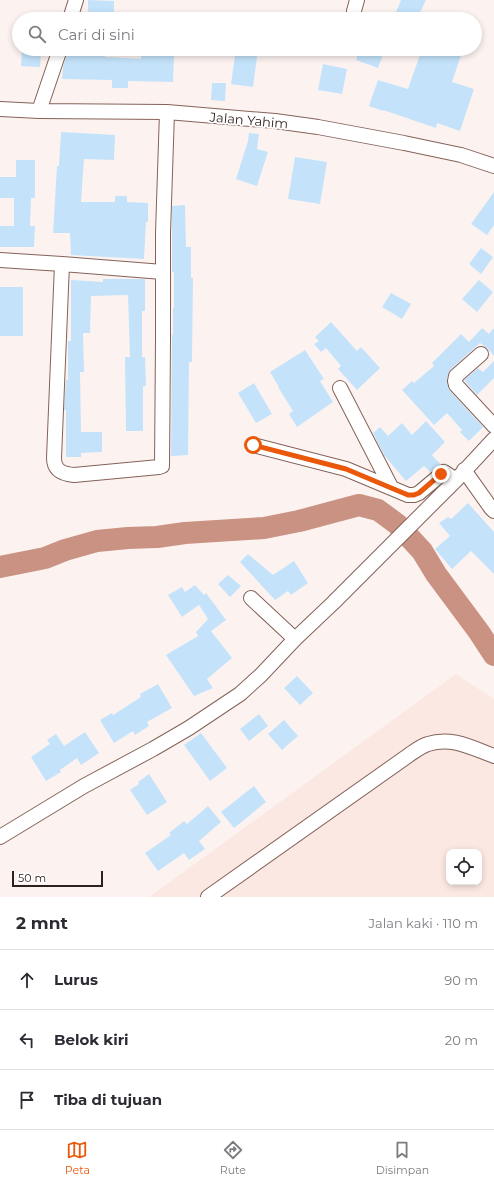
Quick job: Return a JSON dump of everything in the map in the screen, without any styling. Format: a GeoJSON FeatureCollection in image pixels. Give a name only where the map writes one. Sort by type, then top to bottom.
{"type":"FeatureCollection","features":[{"type":"Feature","properties":{"kind":"street"},"geometry":{"type":"LineString","coordinates":[[72,12],[76,0]]}},
{"type":"Feature","properties":{"kind":"street"},"geometry":{"type":"LineString","coordinates":[[39,111],[58,56]]}},
{"type":"Feature","properties":{"kind":"street","name":"Jalan Yahim"},"geometry":{"type":"LineString","coordinates":[[0,109],[39,111],[167,112],[275,121],[318,127],[404,143],[461,155],[494,166]]}},
{"type":"Feature","properties":{"kind":"street"},"geometry":{"type":"LineString","coordinates":[[62,264],[54,464],[58,470],[64,474],[74,475],[159,468],[162,466],[163,206],[167,112]]}},
{"type":"Feature","properties":{"kind":"street"},"geometry":{"type":"LineString","coordinates":[[0,260],[163,272]]}},
{"type":"Feature","properties":{"kind":"street"},"geometry":{"type":"LineString","coordinates":[[481,354],[456,376],[455,381],[456,385],[494,426]]}},
{"type":"Feature","properties":{"kind":"street"},"geometry":{"type":"LineString","coordinates":[[340,388],[391,487]]}},
{"type":"Feature","properties":{"kind":"street"},"geometry":{"type":"LineString","coordinates":[[0,837],[84,786],[159,746],[240,694],[460,475],[494,439]]}},
{"type":"Feature","properties":{"kind":"street"},"geometry":{"type":"LineString","coordinates":[[253,445],[346,469],[408,495],[419,493],[444,472],[460,475],[494,511]]}},
{"type":"Feature","properties":{"kind":"street"},"geometry":{"type":"LineString","coordinates":[[251,598],[295,639]]}},
{"type":"Feature","properties":{"kind":"street"},"geometry":{"type":"LineString","coordinates":[[208,897],[409,754],[427,744],[444,741],[450,742],[461,744],[494,756]]}},
{"type":"Feature","properties":{"kind":"shaded area"},"geometry":{"type":"Polygon","coordinates":[[[456,674],[494,699],[494,897],[149,897],[456,674]]]}},
{"type":"Feature","properties":{"kind":"building"},"geometry":{"type":"Polygon","coordinates":[[[88,0],[114,1],[114,12],[88,12],[88,0]]]}},
{"type":"Feature","properties":{"kind":"building"},"geometry":{"type":"Polygon","coordinates":[[[401,0],[426,0],[420,12],[396,12],[401,0]]]}},
{"type":"Feature","properties":{"kind":"building"},"geometry":{"type":"Polygon","coordinates":[[[22,56],[41,56],[40,67],[21,66],[22,56]]]}},
{"type":"Feature","properties":{"kind":"building"},"geometry":{"type":"Polygon","coordinates":[[[66,56],[105,56],[141,59],[141,56],[174,56],[173,82],[128,81],[128,88],[112,88],[112,80],[62,79],[66,56]]]}},
{"type":"Feature","properties":{"kind":"building"},"geometry":{"type":"Polygon","coordinates":[[[235,56],[257,56],[253,87],[231,84],[235,56]]]}},
{"type":"Feature","properties":{"kind":"building"},"geometry":{"type":"Polygon","coordinates":[[[357,56],[382,56],[378,68],[356,60],[357,56]]]}},
{"type":"Feature","properties":{"kind":"building"},"geometry":{"type":"Polygon","coordinates":[[[420,56],[461,56],[452,82],[474,89],[460,131],[437,123],[436,128],[369,106],[378,80],[408,89],[420,56]]]}},
{"type":"Feature","properties":{"kind":"building"},"geometry":{"type":"Polygon","coordinates":[[[323,64],[347,69],[342,94],[318,90],[323,64]]]}},
{"type":"Feature","properties":{"kind":"building"},"geometry":{"type":"Polygon","coordinates":[[[212,83],[226,83],[225,101],[211,100],[212,83]]]}},
{"type":"Feature","properties":{"kind":"building"},"geometry":{"type":"Polygon","coordinates":[[[61,132],[115,135],[114,160],[84,159],[81,202],[115,202],[115,196],[127,196],[127,202],[148,203],[148,222],[146,222],[144,259],[71,255],[70,233],[53,233],[57,166],[59,166],[61,132]]]}},
{"type":"Feature","properties":{"kind":"building"},"geometry":{"type":"Polygon","coordinates":[[[249,133],[259,134],[257,149],[268,152],[257,186],[236,179],[248,141],[249,133]]]}},
{"type":"Feature","properties":{"kind":"building"},"geometry":{"type":"Polygon","coordinates":[[[295,157],[327,162],[320,204],[288,199],[295,157]]]}},
{"type":"Feature","properties":{"kind":"building"},"geometry":{"type":"Polygon","coordinates":[[[16,160],[35,160],[35,198],[31,198],[30,226],[35,226],[34,247],[0,247],[0,226],[14,226],[14,198],[0,198],[0,177],[16,177],[16,160]]]}},
{"type":"Feature","properties":{"kind":"building"},"geometry":{"type":"Polygon","coordinates":[[[494,192],[494,225],[487,235],[471,224],[494,192]]]}},
{"type":"Feature","properties":{"kind":"building"},"geometry":{"type":"Polygon","coordinates":[[[185,205],[186,247],[191,247],[191,278],[193,278],[192,362],[189,362],[188,455],[171,456],[172,335],[174,308],[174,272],[172,272],[172,206],[185,205]]]}},
{"type":"Feature","properties":{"kind":"building"},"geometry":{"type":"Polygon","coordinates":[[[481,248],[493,257],[481,274],[469,264],[481,248]]]}},
{"type":"Feature","properties":{"kind":"building"},"geometry":{"type":"Polygon","coordinates":[[[103,279],[145,279],[145,311],[142,311],[142,357],[145,357],[146,386],[143,386],[143,431],[126,431],[125,357],[130,357],[128,295],[91,296],[90,333],[83,333],[84,372],[80,372],[81,432],[102,432],[102,452],[81,453],[81,457],[66,457],[66,410],[64,410],[66,380],[68,380],[68,341],[71,341],[71,280],[103,282],[103,279]]]}},
{"type":"Feature","properties":{"kind":"building"},"geometry":{"type":"Polygon","coordinates":[[[479,280],[493,292],[477,312],[462,299],[479,280]]]}},
{"type":"Feature","properties":{"kind":"building"},"geometry":{"type":"Polygon","coordinates":[[[0,287],[23,287],[23,336],[0,336],[0,287]]]}},
{"type":"Feature","properties":{"kind":"building"},"geometry":{"type":"Polygon","coordinates":[[[391,293],[411,304],[402,319],[382,307],[391,293]]]}},
{"type":"Feature","properties":{"kind":"building"},"geometry":{"type":"Polygon","coordinates":[[[331,322],[357,351],[361,347],[380,368],[357,390],[338,369],[341,366],[326,348],[321,352],[314,344],[319,341],[315,337],[331,322]]]}},
{"type":"Feature","properties":{"kind":"building"},"geometry":{"type":"Polygon","coordinates":[[[482,328],[489,334],[494,328],[494,356],[480,343],[450,370],[447,379],[450,391],[483,427],[469,441],[460,432],[462,430],[447,413],[434,425],[402,390],[412,381],[414,383],[434,366],[432,363],[461,334],[469,342],[482,328]]]}},
{"type":"Feature","properties":{"kind":"building"},"geometry":{"type":"Polygon","coordinates":[[[305,350],[324,379],[320,381],[333,402],[297,427],[289,414],[293,411],[270,372],[305,350]]]}},
{"type":"Feature","properties":{"kind":"building"},"geometry":{"type":"Polygon","coordinates":[[[494,361],[494,378],[477,395],[464,380],[478,368],[483,372],[494,361]]]}},
{"type":"Feature","properties":{"kind":"building"},"geometry":{"type":"Polygon","coordinates":[[[254,383],[272,414],[256,423],[238,393],[254,383]]]}},
{"type":"Feature","properties":{"kind":"building"},"geometry":{"type":"Polygon","coordinates":[[[426,421],[445,442],[432,455],[441,465],[430,472],[424,466],[406,481],[384,455],[373,433],[380,427],[388,436],[402,423],[412,435],[426,421]]]}},
{"type":"Feature","properties":{"kind":"building"},"geometry":{"type":"Polygon","coordinates":[[[468,503],[494,532],[494,574],[471,551],[452,569],[435,549],[450,536],[439,523],[448,517],[451,519],[468,503]]]}},
{"type":"Feature","properties":{"kind":"building"},"geometry":{"type":"Polygon","coordinates":[[[248,554],[273,575],[294,561],[308,583],[291,595],[288,591],[275,600],[240,562],[248,554]]]}},
{"type":"Feature","properties":{"kind":"building"},"geometry":{"type":"Polygon","coordinates":[[[228,575],[241,586],[230,597],[218,584],[228,575]]]}},
{"type":"Feature","properties":{"kind":"building"},"geometry":{"type":"Polygon","coordinates":[[[195,585],[204,595],[206,593],[226,620],[211,631],[232,658],[207,679],[213,688],[194,696],[166,655],[198,636],[196,632],[208,619],[199,605],[182,617],[168,595],[182,587],[185,592],[195,585]]]}},
{"type":"Feature","properties":{"kind":"building"},"geometry":{"type":"Polygon","coordinates":[[[297,676],[313,693],[300,705],[284,688],[297,676]]]}},
{"type":"Feature","properties":{"kind":"building"},"geometry":{"type":"Polygon","coordinates":[[[158,684],[172,708],[147,722],[149,726],[135,735],[133,731],[114,743],[100,720],[112,713],[113,715],[141,697],[140,694],[158,684]]]}},
{"type":"Feature","properties":{"kind":"building"},"geometry":{"type":"Polygon","coordinates":[[[259,714],[268,726],[249,741],[240,729],[259,714]]]}},
{"type":"Feature","properties":{"kind":"building"},"geometry":{"type":"Polygon","coordinates":[[[284,720],[298,736],[282,750],[268,734],[284,720]]]}},
{"type":"Feature","properties":{"kind":"building"},"geometry":{"type":"Polygon","coordinates":[[[85,732],[99,753],[81,765],[77,758],[60,770],[61,772],[46,781],[31,757],[50,744],[47,740],[56,734],[64,746],[85,732]]]}},
{"type":"Feature","properties":{"kind":"building"},"geometry":{"type":"Polygon","coordinates":[[[201,733],[227,768],[210,781],[184,745],[201,733]]]}},
{"type":"Feature","properties":{"kind":"building"},"geometry":{"type":"Polygon","coordinates":[[[149,774],[167,802],[147,815],[130,790],[139,784],[138,782],[149,774]]]}},
{"type":"Feature","properties":{"kind":"building"},"geometry":{"type":"Polygon","coordinates":[[[254,786],[266,802],[234,828],[221,812],[254,786]]]}},
{"type":"Feature","properties":{"kind":"building"},"geometry":{"type":"Polygon","coordinates":[[[208,806],[221,822],[199,841],[205,849],[189,860],[184,853],[158,871],[145,853],[171,835],[169,833],[184,821],[187,824],[208,806]]]}},
{"type":"Feature","properties":{"kind":"waterway"},"geometry":{"type":"LineString","coordinates":[[0,567],[45,558],[65,550],[97,541],[264,528],[299,521],[359,505],[378,510],[397,524],[422,551],[436,574],[494,655]]}},
{"type":"Feature","properties":{"kind":"route"},"geometry":{"type":"LineString","coordinates":[[253,445],[346,469],[408,495],[419,493],[441,474]]}}]}
